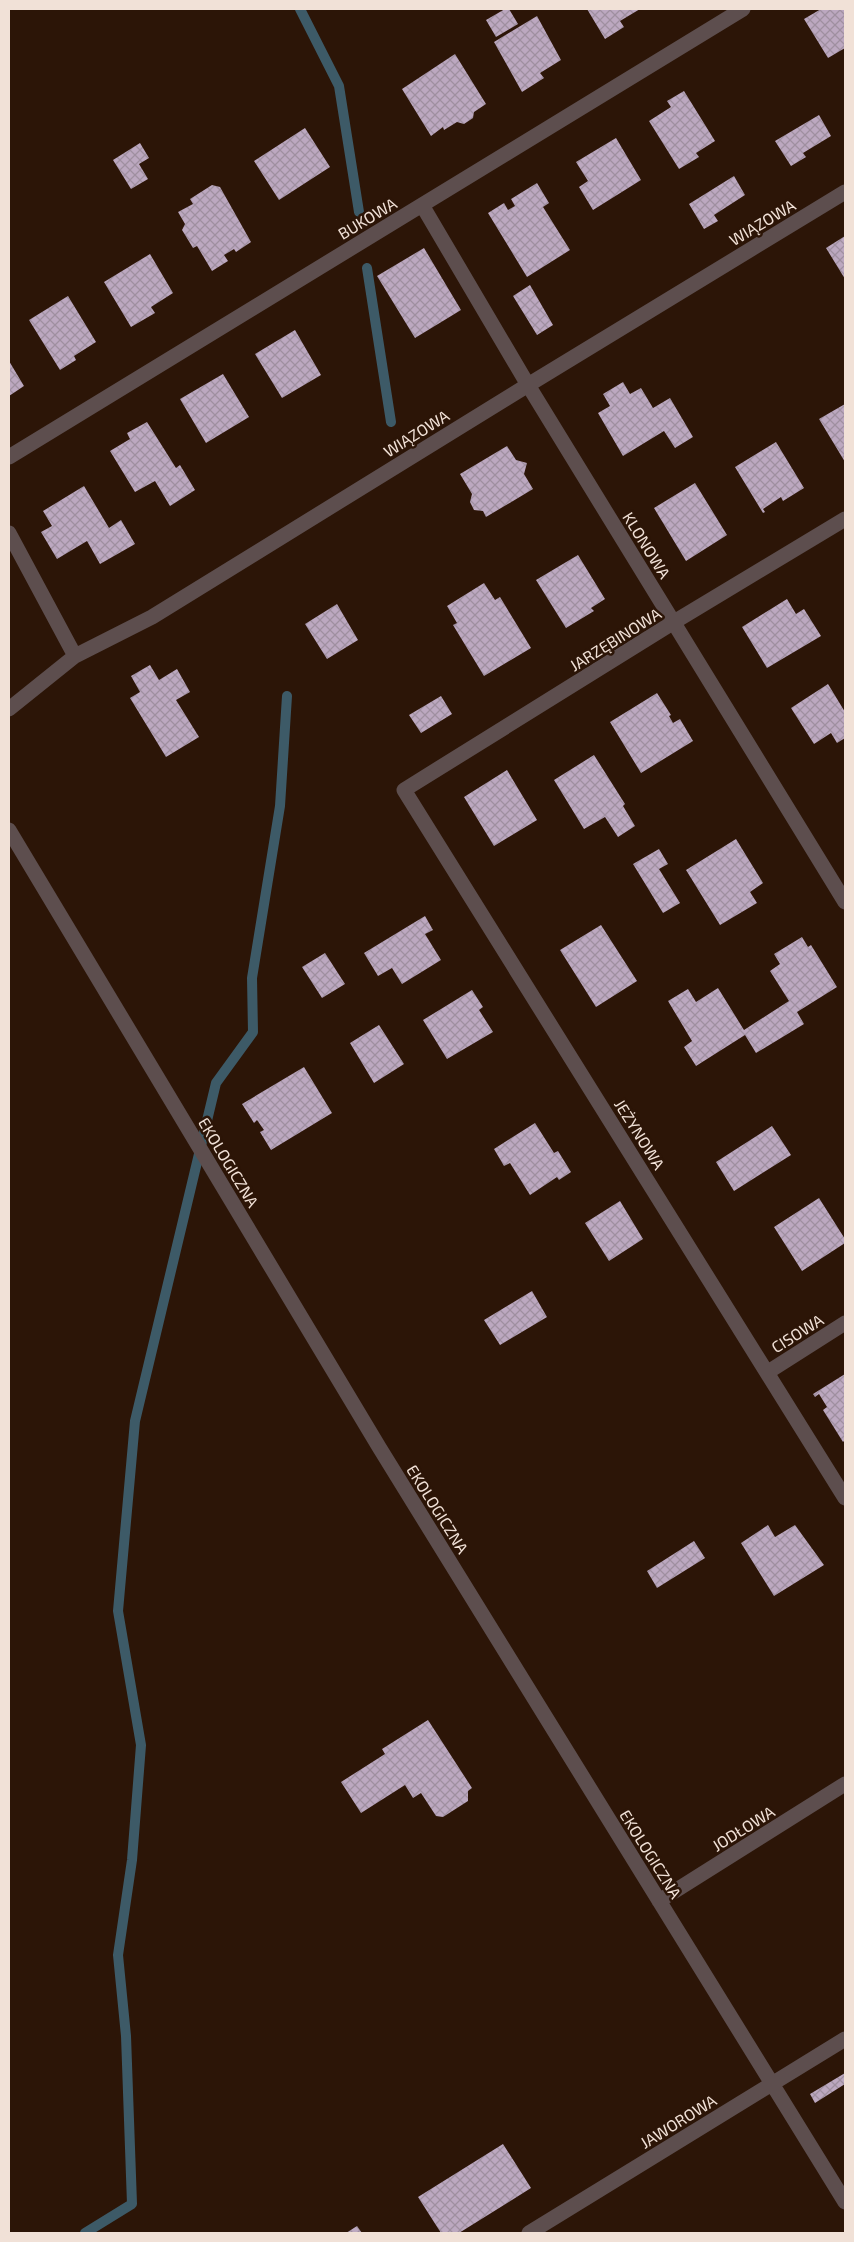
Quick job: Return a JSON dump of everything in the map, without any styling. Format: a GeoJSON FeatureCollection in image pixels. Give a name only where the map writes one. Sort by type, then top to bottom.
{"type":"FeatureCollection","features":[{"type":"Feature","properties":{"kind":"street","name":"BUKOWA"},"geometry":{"type":"LineString","coordinates":[[9,457],[743,9]]}},
{"type":"Feature","properties":{"kind":"street","name":"WIĄZOWA"},"geometry":{"type":"LineString","coordinates":[[9,708],[75,656],[152,617],[845,192]]}},
{"type":"Feature","properties":{"kind":"street","name":"KLONOWA"},"geometry":{"type":"LineString","coordinates":[[422,205],[528,385],[845,902]]}},
{"type":"Feature","properties":{"kind":"street","name":"JARZĘBINOWA"},"geometry":{"type":"LineString","coordinates":[[404,790],[674,622],[845,519]]}},
{"type":"Feature","properties":{"kind":"street"},"geometry":{"type":"LineString","coordinates":[[9,533],[75,656]]}},
{"type":"Feature","properties":{"kind":"street","name":"JEŻYNOWA"},"geometry":{"type":"LineString","coordinates":[[404,790],[845,1498]]}},
{"type":"Feature","properties":{"kind":"street","name":"EKOLOGICZNA"},"geometry":{"type":"LineString","coordinates":[[9,830],[379,1447],[845,2202]]}},
{"type":"Feature","properties":{"kind":"street","name":"CISOWA"},"geometry":{"type":"LineString","coordinates":[[768,1372],[845,1323]]}},
{"type":"Feature","properties":{"kind":"street","name":"JODŁOWA"},"geometry":{"type":"LineString","coordinates":[[659,1901],[845,1784]]}},
{"type":"Feature","properties":{"kind":"street","name":"JAWOROWA"},"geometry":{"type":"LineString","coordinates":[[529,2233],[845,2039]]}},
{"type":"Feature","properties":{"kind":"building"},"geometry":{"type":"Polygon","coordinates":[[[505,9],[509,9],[518,24],[496,37],[486,20],[505,9]]]}},
{"type":"Feature","properties":{"kind":"building"},"geometry":{"type":"Polygon","coordinates":[[[587,9],[640,9],[620,21],[624,27],[605,39],[587,9]]]}},
{"type":"Feature","properties":{"kind":"building"},"geometry":{"type":"Polygon","coordinates":[[[821,9],[845,9],[845,48],[828,58],[804,19],[821,9]]]}},
{"type":"Feature","properties":{"kind":"building"},"geometry":{"type":"Polygon","coordinates":[[[537,16],[561,60],[540,73],[544,78],[522,92],[494,42],[537,16]]]}},
{"type":"Feature","properties":{"kind":"building"},"geometry":{"type":"Polygon","coordinates":[[[455,54],[486,104],[474,112],[473,118],[464,124],[457,122],[444,130],[443,127],[431,136],[402,89],[455,54]]]}},
{"type":"Feature","properties":{"kind":"building"},"geometry":{"type":"Polygon","coordinates":[[[684,91],[715,141],[696,153],[699,157],[679,169],[649,121],[671,107],[667,101],[684,91]]]}},
{"type":"Feature","properties":{"kind":"building"},"geometry":{"type":"Polygon","coordinates":[[[819,115],[831,136],[803,153],[806,157],[791,166],[775,141],[819,115]]]}},
{"type":"Feature","properties":{"kind":"building"},"geometry":{"type":"Polygon","coordinates":[[[305,128],[330,167],[279,200],[254,161],[305,128]]]}},
{"type":"Feature","properties":{"kind":"building"},"geometry":{"type":"Polygon","coordinates":[[[616,138],[641,180],[593,210],[579,187],[588,181],[576,162],[616,138]]]}},
{"type":"Feature","properties":{"kind":"building"},"geometry":{"type":"Polygon","coordinates":[[[140,143],[149,158],[139,164],[148,179],[131,189],[113,160],[140,143]]]}},
{"type":"Feature","properties":{"kind":"building"},"geometry":{"type":"Polygon","coordinates":[[[734,176],[745,195],[714,215],[718,221],[704,229],[689,204],[734,176]]]}},
{"type":"Feature","properties":{"kind":"building"},"geometry":{"type":"Polygon","coordinates":[[[537,183],[549,203],[543,207],[570,250],[527,277],[488,213],[504,203],[508,210],[515,206],[511,199],[537,183]]]}},
{"type":"Feature","properties":{"kind":"building"},"geometry":{"type":"Polygon","coordinates":[[[212,185],[220,187],[251,242],[236,252],[234,249],[224,255],[228,261],[212,271],[197,246],[193,248],[182,230],[185,224],[178,212],[193,204],[190,199],[212,185]]]}},
{"type":"Feature","properties":{"kind":"building"},"geometry":{"type":"Polygon","coordinates":[[[845,236],[845,279],[826,248],[845,236]]]}},
{"type":"Feature","properties":{"kind":"building"},"geometry":{"type":"Polygon","coordinates":[[[424,248],[461,310],[415,338],[377,276],[424,248]]]}},
{"type":"Feature","properties":{"kind":"building"},"geometry":{"type":"Polygon","coordinates":[[[150,254],[173,293],[151,307],[155,313],[131,327],[104,282],[150,254]]]}},
{"type":"Feature","properties":{"kind":"building"},"geometry":{"type":"Polygon","coordinates":[[[530,285],[553,325],[537,335],[513,296],[530,285]]]}},
{"type":"Feature","properties":{"kind":"building"},"geometry":{"type":"Polygon","coordinates":[[[68,296],[96,342],[74,356],[76,360],[60,370],[29,320],[68,296]]]}},
{"type":"Feature","properties":{"kind":"building"},"geometry":{"type":"Polygon","coordinates":[[[295,330],[321,375],[282,398],[255,354],[295,330]]]}},
{"type":"Feature","properties":{"kind":"building"},"geometry":{"type":"Polygon","coordinates":[[[9,361],[24,386],[9,396],[9,361]]]}},
{"type":"Feature","properties":{"kind":"building"},"geometry":{"type":"Polygon","coordinates":[[[223,374],[249,417],[206,443],[180,399],[223,374]]]}},
{"type":"Feature","properties":{"kind":"building"},"geometry":{"type":"Polygon","coordinates":[[[623,382],[630,394],[641,388],[653,408],[670,398],[693,437],[675,448],[664,431],[623,456],[598,413],[610,406],[603,394],[623,382]]]}},
{"type":"Feature","properties":{"kind":"building"},"geometry":{"type":"Polygon","coordinates":[[[845,404],[845,462],[819,419],[845,404]]]}},
{"type":"Feature","properties":{"kind":"building"},"geometry":{"type":"Polygon","coordinates":[[[147,422],[176,468],[180,465],[195,490],[170,506],[155,481],[135,492],[110,451],[130,439],[127,433],[147,422]]]}},
{"type":"Feature","properties":{"kind":"building"},"geometry":{"type":"Polygon","coordinates":[[[776,442],[804,488],[783,501],[781,497],[763,509],[765,512],[763,513],[735,467],[776,442]]]}},
{"type":"Feature","properties":{"kind":"building"},"geometry":{"type":"Polygon","coordinates":[[[507,446],[516,460],[527,463],[524,474],[533,489],[486,517],[483,511],[474,510],[470,502],[472,494],[460,474],[507,446]]]}},
{"type":"Feature","properties":{"kind":"building"},"geometry":{"type":"Polygon","coordinates":[[[695,483],[727,535],[686,561],[654,508],[695,483]]]}},
{"type":"Feature","properties":{"kind":"building"},"geometry":{"type":"Polygon","coordinates":[[[84,486],[109,528],[121,520],[135,544],[100,564],[87,541],[57,559],[41,532],[52,526],[43,511],[84,486]]]}},
{"type":"Feature","properties":{"kind":"building"},"geometry":{"type":"Polygon","coordinates":[[[578,555],[605,599],[591,608],[594,611],[566,628],[536,580],[578,555]]]}},
{"type":"Feature","properties":{"kind":"building"},"geometry":{"type":"Polygon","coordinates":[[[484,583],[495,600],[500,597],[531,648],[484,676],[453,625],[457,623],[447,606],[484,583]]]}},
{"type":"Feature","properties":{"kind":"building"},"geometry":{"type":"Polygon","coordinates":[[[787,599],[796,614],[804,609],[821,636],[767,668],[742,627],[787,599]]]}},
{"type":"Feature","properties":{"kind":"building"},"geometry":{"type":"Polygon","coordinates":[[[337,604],[358,640],[327,659],[305,624],[337,604]]]}},
{"type":"Feature","properties":{"kind":"building"},"geometry":{"type":"Polygon","coordinates":[[[150,665],[159,680],[177,669],[190,692],[176,700],[199,737],[166,757],[130,698],[140,692],[131,676],[150,665]]]}},
{"type":"Feature","properties":{"kind":"building"},"geometry":{"type":"Polygon","coordinates":[[[828,684],[845,712],[845,738],[837,743],[831,733],[814,744],[791,708],[828,684]]]}},
{"type":"Feature","properties":{"kind":"building"},"geometry":{"type":"Polygon","coordinates":[[[657,693],[671,715],[669,716],[673,723],[680,719],[693,741],[641,773],[610,722],[657,693]]]}},
{"type":"Feature","properties":{"kind":"building"},"geometry":{"type":"Polygon","coordinates":[[[441,696],[452,714],[421,733],[409,715],[441,696]]]}},
{"type":"Feature","properties":{"kind":"building"},"geometry":{"type":"Polygon","coordinates":[[[594,755],[625,804],[623,806],[635,826],[618,837],[605,817],[584,829],[554,780],[594,755]]]}},
{"type":"Feature","properties":{"kind":"building"},"geometry":{"type":"Polygon","coordinates":[[[507,770],[537,820],[494,846],[464,797],[507,770]]]}},
{"type":"Feature","properties":{"kind":"building"},"geometry":{"type":"Polygon","coordinates":[[[736,839],[763,883],[750,892],[757,903],[720,925],[686,870],[736,839]]]}},
{"type":"Feature","properties":{"kind":"building"},"geometry":{"type":"Polygon","coordinates":[[[659,849],[668,864],[659,869],[680,903],[663,913],[633,864],[659,849]]]}},
{"type":"Feature","properties":{"kind":"building"},"geometry":{"type":"Polygon","coordinates":[[[425,916],[433,930],[425,934],[441,960],[402,984],[392,968],[378,976],[364,953],[425,916]]]}},
{"type":"Feature","properties":{"kind":"building"},"geometry":{"type":"Polygon","coordinates":[[[601,925],[637,981],[596,1007],[560,950],[601,925]]]}},
{"type":"Feature","properties":{"kind":"building"},"geometry":{"type":"Polygon","coordinates":[[[802,937],[808,947],[811,945],[837,987],[797,1012],[804,1024],[756,1053],[745,1035],[696,1066],[684,1047],[692,1041],[668,1001],[688,989],[696,1002],[718,988],[744,1030],[789,1001],[770,971],[780,964],[774,954],[802,937]]]}},
{"type":"Feature","properties":{"kind":"building"},"geometry":{"type":"Polygon","coordinates":[[[325,953],[345,984],[322,998],[302,967],[325,953]]]}},
{"type":"Feature","properties":{"kind":"building"},"geometry":{"type":"Polygon","coordinates":[[[472,990],[483,1007],[479,1010],[493,1032],[447,1059],[423,1020],[472,990]]]}},
{"type":"Feature","properties":{"kind":"building"},"geometry":{"type":"Polygon","coordinates":[[[379,1025],[404,1064],[374,1083],[350,1043],[379,1025]]]}},
{"type":"Feature","properties":{"kind":"building"},"geometry":{"type":"Polygon","coordinates":[[[304,1067],[332,1113],[271,1150],[260,1132],[264,1130],[257,1120],[254,1123],[242,1104],[304,1067]]]}},
{"type":"Feature","properties":{"kind":"building"},"geometry":{"type":"Polygon","coordinates":[[[535,1123],[554,1153],[558,1151],[571,1172],[559,1180],[557,1177],[530,1195],[510,1163],[504,1166],[494,1149],[535,1123]]]}},
{"type":"Feature","properties":{"kind":"building"},"geometry":{"type":"Polygon","coordinates":[[[772,1126],[791,1155],[734,1191],[716,1162],[772,1126]]]}},
{"type":"Feature","properties":{"kind":"building"},"geometry":{"type":"Polygon","coordinates":[[[819,1198],[845,1239],[845,1243],[802,1271],[774,1227],[819,1198]]]}},
{"type":"Feature","properties":{"kind":"building"},"geometry":{"type":"Polygon","coordinates":[[[620,1201],[643,1239],[609,1261],[585,1223],[620,1201]]]}},
{"type":"Feature","properties":{"kind":"building"},"geometry":{"type":"Polygon","coordinates":[[[532,1291],[547,1317],[500,1345],[484,1320],[532,1291]]]}},
{"type":"Feature","properties":{"kind":"building"},"geometry":{"type":"Polygon","coordinates":[[[845,1374],[845,1440],[843,1442],[823,1410],[827,1407],[819,1394],[815,1397],[813,1394],[845,1374]]]}},
{"type":"Feature","properties":{"kind":"building"},"geometry":{"type":"Polygon","coordinates":[[[768,1525],[775,1537],[795,1525],[824,1565],[774,1596],[741,1543],[768,1525]]]}},
{"type":"Feature","properties":{"kind":"building"},"geometry":{"type":"Polygon","coordinates":[[[694,1541],[705,1558],[657,1588],[647,1571],[694,1541]]]}},
{"type":"Feature","properties":{"kind":"building"},"geometry":{"type":"Polygon","coordinates":[[[428,1720],[472,1788],[468,1791],[468,1801],[443,1817],[436,1816],[421,1793],[413,1798],[405,1785],[361,1813],[341,1782],[385,1754],[382,1749],[428,1720]]]}},
{"type":"Feature","properties":{"kind":"building"},"geometry":{"type":"Polygon","coordinates":[[[845,2073],[845,2084],[815,2103],[810,2094],[845,2073]]]}},
{"type":"Feature","properties":{"kind":"building"},"geometry":{"type":"Polygon","coordinates":[[[503,2144],[531,2188],[459,2233],[441,2233],[418,2197],[503,2144]]]}},
{"type":"Feature","properties":{"kind":"building"},"geometry":{"type":"Polygon","coordinates":[[[357,2226],[362,2233],[346,2233],[357,2226]]]}},
{"type":"Feature","properties":{"kind":"waterway"},"geometry":{"type":"LineString","coordinates":[[300,9],[339,86],[359,212]]}},
{"type":"Feature","properties":{"kind":"waterway"},"geometry":{"type":"LineString","coordinates":[[367,268],[391,422]]}},
{"type":"Feature","properties":{"kind":"waterway"},"geometry":{"type":"LineString","coordinates":[[85,2233],[132,2204],[126,2036],[118,1955],[132,1860],[141,1745],[118,1611],[135,1421],[216,1083],[253,1032],[252,978],[280,806],[287,696]]}}]}
